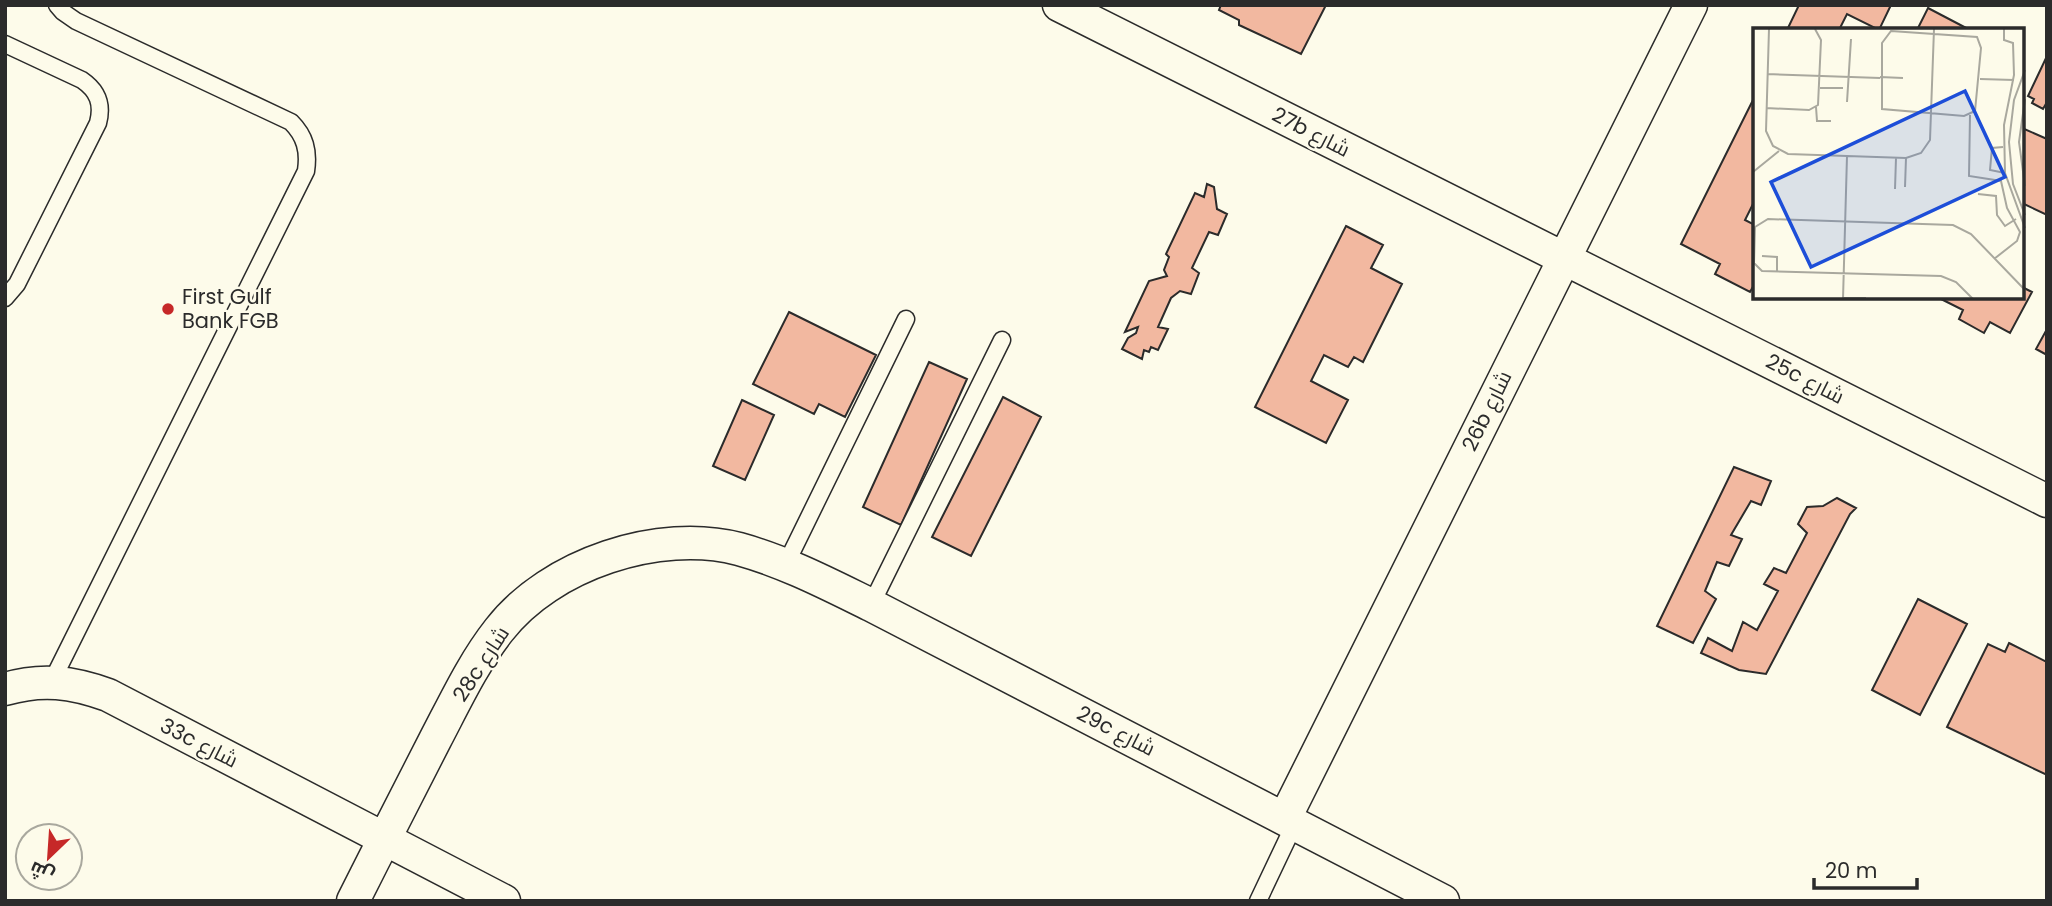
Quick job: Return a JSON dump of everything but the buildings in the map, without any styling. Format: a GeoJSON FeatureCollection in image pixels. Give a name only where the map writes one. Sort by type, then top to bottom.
{"type":"FeatureCollection","features":[{"type":"Feature","properties":{"kind":"street","name":"27b شارع"},"geometry":{"type":"LineString","coordinates":[[1059,5],[1564,258]]}},
{"type":"Feature","properties":{"kind":"street","name":"26b شارع"},"geometry":{"type":"LineString","coordinates":[[1290,821],[1564,258],[1691,5]]}},
{"type":"Feature","properties":{"kind":"street","name":"25c شارع"},"geometry":{"type":"LineString","coordinates":[[1564,258],[2047,501]]}},
{"type":"Feature","properties":{"kind":"street","name":"28c شارع"},"geometry":{"type":"LineString","coordinates":[[353,901],[471,671],[500,628],[538,592],[583,566],[633,549],[684,543],[736,548],[786,564]]}},
{"type":"Feature","properties":{"kind":"street","name":"29c شارع"},"geometry":{"type":"LineString","coordinates":[[786,564],[871,605],[1443,901]]}},
{"type":"Feature","properties":{"kind":"street","name":"33c شارع"},"geometry":{"type":"LineString","coordinates":[[5,689],[24,683],[52,681],[80,685],[108,695],[504,901]]}},
{"type":"Feature","properties":{"kind":"lane"},"geometry":{"type":"LineString","coordinates":[[52,681],[306,171],[307,158],[306,144],[300,131],[291,122],[76,21],[57,5]]}},
{"type":"Feature","properties":{"kind":"lane"},"geometry":{"type":"LineString","coordinates":[[5,44],[82,80],[92,87],[99,99],[101,111],[98,123],[17,285],[5,298]]}},
{"type":"Feature","properties":{"kind":"lane"},"geometry":{"type":"LineString","coordinates":[[786,564],[906,319]]}},
{"type":"Feature","properties":{"kind":"lane"},"geometry":{"type":"LineString","coordinates":[[871,605],[1002,341]]}},
{"type":"Feature","properties":{"kind":"lane"},"geometry":{"type":"LineString","coordinates":[[1258,901],[1290,821]]}},
{"type":"Feature","properties":{"kind":"place","name":"First Gulf Bank FGB"},"geometry":{"type":"Point","coordinates":[168,309]}}]}
